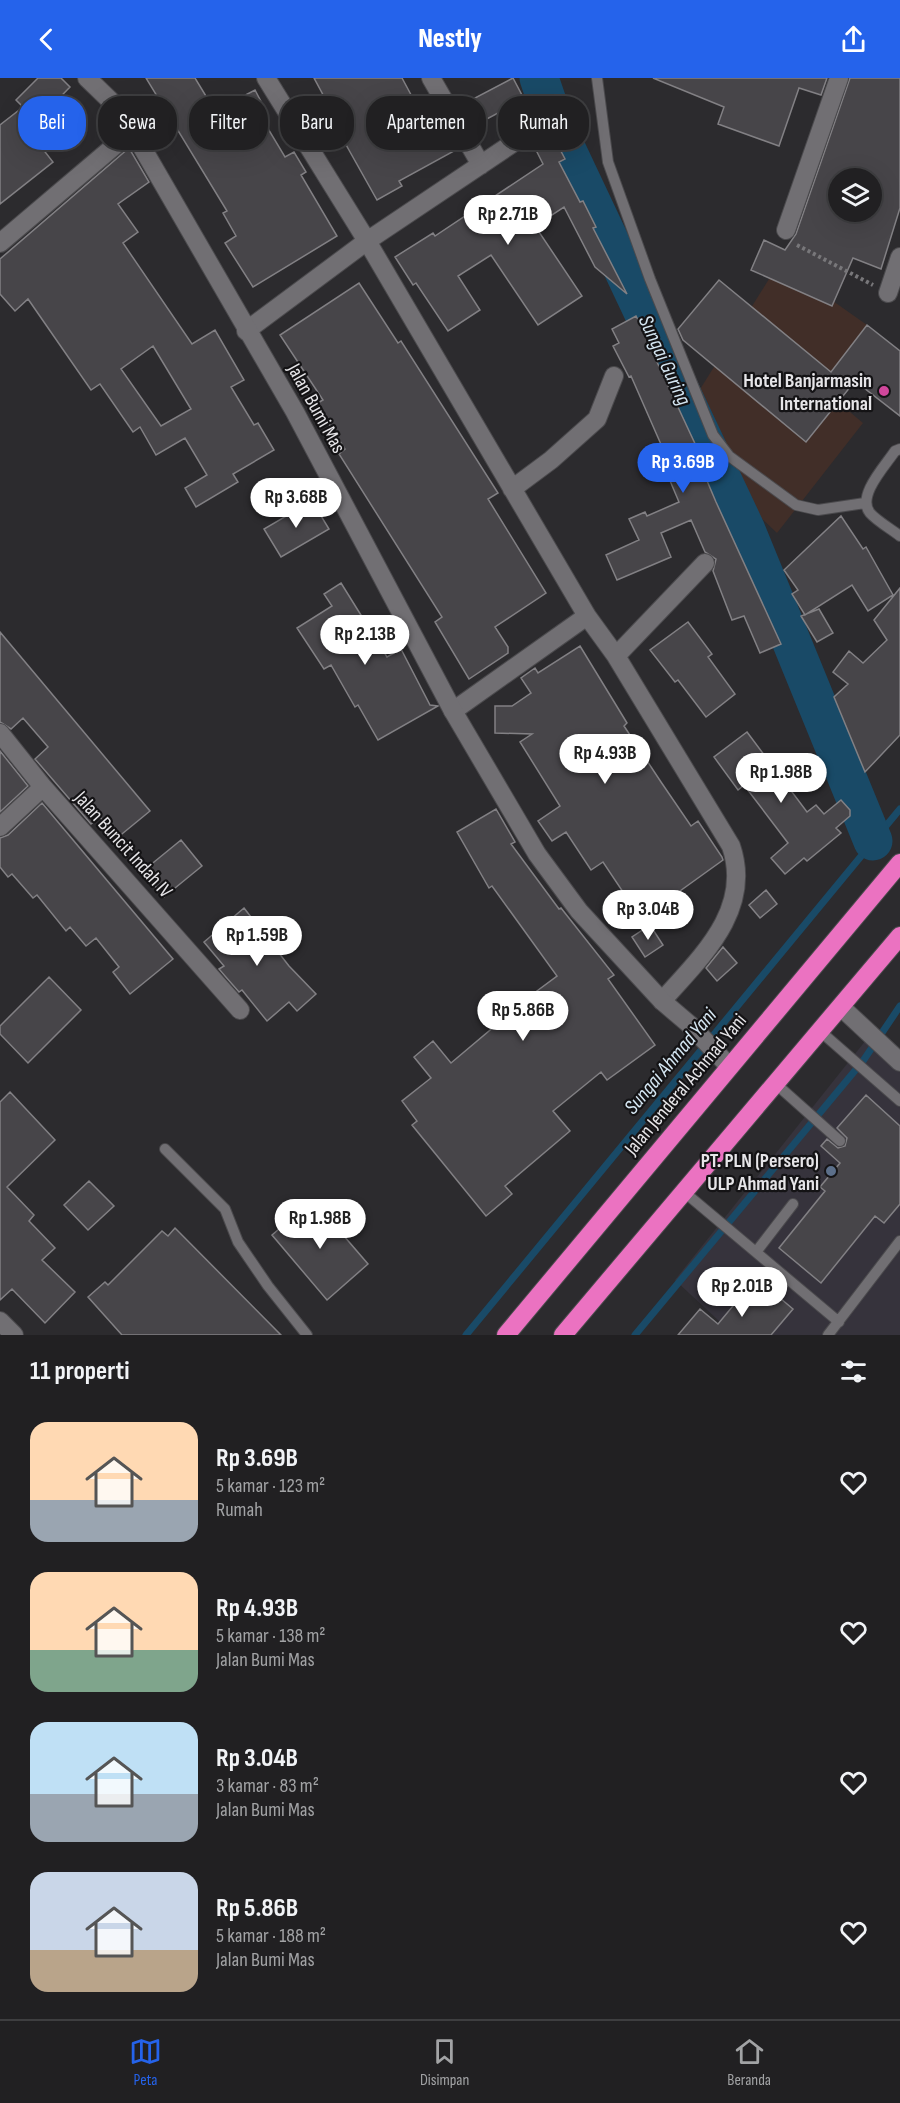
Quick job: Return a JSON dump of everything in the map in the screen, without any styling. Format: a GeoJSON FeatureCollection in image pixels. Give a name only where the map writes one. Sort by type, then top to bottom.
{"type":"FeatureCollection","features":[{"type":"Feature","properties":{"kind":"highway","name":"Jalan Jenderal Achmad Yani"},"geometry":{"type":"LineString","coordinates":[[506,1335],[728,1065],[900,863]]}},
{"type":"Feature","properties":{"kind":"highway"},"geometry":{"type":"LineString","coordinates":[[563,1335],[900,936]]}},
{"type":"Feature","properties":{"kind":"street","name":"Jalan Bumi Mas"},"geometry":{"type":"LineString","coordinates":[[87,78],[106,96]]}},
{"type":"Feature","properties":{"kind":"street"},"geometry":{"type":"LineString","coordinates":[[266,78],[367,241],[587,616],[616,656],[731,846],[738,866],[739,881],[734,899],[714,942],[662,1001]]}},
{"type":"Feature","properties":{"kind":"street"},"geometry":{"type":"LineString","coordinates":[[431,78],[481,165]]}},
{"type":"Feature","properties":{"kind":"street"},"geometry":{"type":"LineString","coordinates":[[786,230],[839,78]]}},
{"type":"Feature","properties":{"kind":"street"},"geometry":{"type":"LineString","coordinates":[[0,243],[110,150]]}},
{"type":"Feature","properties":{"kind":"street","name":"Jalan Bumi Mas"},"geometry":{"type":"LineString","coordinates":[[143,150],[295,412],[453,711],[537,854],[579,911],[662,1001],[714,1048],[728,1065]]}},
{"type":"Feature","properties":{"kind":"street"},"geometry":{"type":"LineString","coordinates":[[246,331],[367,241],[503,150]]}},
{"type":"Feature","properties":{"kind":"street"},"geometry":{"type":"LineString","coordinates":[[888,293],[900,257]]}},
{"type":"Feature","properties":{"kind":"street"},"geometry":{"type":"LineString","coordinates":[[512,489],[551,460],[597,419],[614,376]]}},
{"type":"Feature","properties":{"kind":"street"},"geometry":{"type":"LineString","coordinates":[[616,656],[705,562]]}},
{"type":"Feature","properties":{"kind":"street"},"geometry":{"type":"LineString","coordinates":[[453,711],[587,616]]}},
{"type":"Feature","properties":{"kind":"street","name":"Jalan Buncit Indah IV"},"geometry":{"type":"LineString","coordinates":[[0,733],[43,787],[240,1010]]}},
{"type":"Feature","properties":{"kind":"street"},"geometry":{"type":"LineString","coordinates":[[0,827],[43,787]]}},
{"type":"Feature","properties":{"kind":"street"},"geometry":{"type":"LineString","coordinates":[[841,1007],[900,1062]]}},
{"type":"Feature","properties":{"kind":"street"},"geometry":{"type":"LineString","coordinates":[[0,1321],[14,1335]]}},
{"type":"Feature","properties":{"kind":"lane"},"geometry":{"type":"LineString","coordinates":[[597,78],[608,162],[650,279],[713,435],[729,456],[796,505],[818,510],[866,502]]}},
{"type":"Feature","properties":{"kind":"lane"},"geometry":{"type":"LineString","coordinates":[[900,449],[895,451],[867,492],[866,502],[869,512],[900,536]]}},
{"type":"Feature","properties":{"kind":"lane"},"geometry":{"type":"LineString","coordinates":[[820,1031],[900,1101]]}},
{"type":"Feature","properties":{"kind":"lane"},"geometry":{"type":"LineString","coordinates":[[776,1084],[840,1141]]}},
{"type":"Feature","properties":{"kind":"lane"},"geometry":{"type":"LineString","coordinates":[[165,1149],[225,1209],[238,1242],[268,1286],[308,1335]]}},
{"type":"Feature","properties":{"kind":"lane"},"geometry":{"type":"LineString","coordinates":[[683,1191],[839,1322]]}},
{"type":"Feature","properties":{"kind":"lane"},"geometry":{"type":"LineString","coordinates":[[756,1252],[793,1204]]}},
{"type":"Feature","properties":{"kind":"lane"},"geometry":{"type":"LineString","coordinates":[[828,1335],[900,1241]]}},
{"type":"Feature","properties":{"kind":"path"},"geometry":{"type":"LineString","coordinates":[[786,230],[787,240],[888,293]]}},
{"type":"Feature","properties":{"kind":"shaded area"},"geometry":{"type":"Polygon","coordinates":[[[779,263],[867,325],[832,397],[863,423],[777,533],[672,434],[779,263]]]}},
{"type":"Feature","properties":{"kind":"shaded area","name":"PT. PLN (Persero) ULP Ahmad Yani"},"geometry":{"type":"Polygon","coordinates":[[[866,1040],[900,1071],[900,1335],[734,1335],[675,1280],[866,1040]]]}},
{"type":"Feature","properties":{"kind":"building"},"geometry":{"type":"Polygon","coordinates":[[[38,78],[61,78],[70,87],[61,96],[20,96],[38,78]]]}},
{"type":"Feature","properties":{"kind":"building"},"geometry":{"type":"Polygon","coordinates":[[[146,78],[195,78],[206,96],[189,96],[189,149],[177,129],[177,96],[157,96],[146,78]]]}},
{"type":"Feature","properties":{"kind":"building"},"geometry":{"type":"Polygon","coordinates":[[[314,78],[402,78],[412,96],[366,96],[366,150],[454,151],[399,181],[402,186],[377,200],[349,150],[354,150],[354,96],[324,96],[314,78]]]}},
{"type":"Feature","properties":{"kind":"building"},"geometry":{"type":"Polygon","coordinates":[[[513,78],[522,96],[498,96],[498,113],[486,119],[486,96],[479,96],[513,78]]]}},
{"type":"Feature","properties":{"kind":"building"},"geometry":{"type":"Polygon","coordinates":[[[653,78],[827,78],[821,95],[799,88],[779,146],[718,124],[724,107],[653,78]]]}},
{"type":"Feature","properties":{"kind":"building"},"geometry":{"type":"Polygon","coordinates":[[[850,78],[900,78],[900,208],[881,269],[853,258],[832,306],[751,270],[764,240],[785,250],[796,234],[850,78]]]}},
{"type":"Feature","properties":{"kind":"building"},"geometry":{"type":"Polygon","coordinates":[[[255,90],[258,96],[244,96],[255,90]]]}},
{"type":"Feature","properties":{"kind":"building"},"geometry":{"type":"Polygon","coordinates":[[[18,111],[18,150],[44,150],[53,162],[0,204],[0,125],[18,111]]]}},
{"type":"Feature","properties":{"kind":"building"},"geometry":{"type":"Polygon","coordinates":[[[268,129],[285,157],[294,152],[306,172],[301,175],[337,236],[253,287],[225,243],[236,236],[223,213],[227,211],[190,150],[268,150],[268,129]]]}},
{"type":"Feature","properties":{"kind":"building"},"geometry":{"type":"Polygon","coordinates":[[[127,150],[130,150],[149,182],[118,204],[138,232],[123,243],[192,344],[215,330],[244,380],[231,387],[254,425],[258,423],[274,450],[233,474],[238,482],[196,507],[185,488],[207,475],[185,438],[156,455],[140,427],[133,432],[100,384],[91,390],[28,299],[15,311],[0,294],[0,259],[127,150]],[[153,346],[121,369],[161,426],[191,409],[153,346]]]}},
{"type":"Feature","properties":{"kind":"building"},"geometry":{"type":"Polygon","coordinates":[[[536,150],[560,150],[565,159],[559,162],[580,202],[583,201],[596,227],[593,228],[627,294],[595,267],[564,207],[535,226],[582,296],[538,325],[491,255],[458,276],[480,310],[448,331],[416,283],[413,285],[395,257],[433,233],[435,236],[543,164],[536,150]]]}},
{"type":"Feature","properties":{"kind":"building"},"geometry":{"type":"Polygon","coordinates":[[[719,280],[831,372],[867,325],[900,351],[900,416],[855,381],[806,442],[683,340],[678,329],[719,280]]]}},
{"type":"Feature","properties":{"kind":"building"},"geometry":{"type":"Polygon","coordinates":[[[359,283],[398,343],[401,341],[498,493],[488,499],[546,593],[495,627],[508,647],[508,653],[469,679],[435,622],[442,617],[339,454],[345,449],[316,404],[323,400],[280,335],[359,283]]]}},
{"type":"Feature","properties":{"kind":"building"},"geometry":{"type":"Polygon","coordinates":[[[636,316],[660,361],[657,362],[697,448],[694,450],[716,502],[781,644],[760,653],[744,616],[732,620],[713,571],[716,559],[705,552],[691,520],[661,533],[671,557],[617,580],[606,555],[639,540],[629,519],[645,512],[647,516],[679,502],[668,476],[674,474],[631,376],[629,377],[613,346],[619,343],[612,329],[636,316]]]}},
{"type":"Feature","properties":{"kind":"building"},"geometry":{"type":"Polygon","coordinates":[[[312,501],[329,529],[281,557],[264,529],[312,501]]]}},
{"type":"Feature","properties":{"kind":"building"},"geometry":{"type":"Polygon","coordinates":[[[841,516],[863,549],[866,547],[893,595],[868,611],[852,585],[805,615],[792,594],[798,590],[784,570],[841,516]]]}},
{"type":"Feature","properties":{"kind":"building"},"geometry":{"type":"Polygon","coordinates":[[[341,583],[387,657],[401,649],[430,705],[438,706],[378,740],[358,705],[355,707],[331,665],[324,669],[297,628],[332,606],[324,594],[341,583]]]}},
{"type":"Feature","properties":{"kind":"building"},"geometry":{"type":"Polygon","coordinates":[[[900,588],[900,735],[865,772],[834,697],[848,684],[833,672],[849,651],[863,663],[887,640],[874,620],[900,588]]]}},
{"type":"Feature","properties":{"kind":"building"},"geometry":{"type":"Polygon","coordinates":[[[819,609],[833,633],[817,642],[801,616],[819,609]]]}},
{"type":"Feature","properties":{"kind":"building"},"geometry":{"type":"Polygon","coordinates":[[[688,622],[712,654],[708,657],[735,694],[706,717],[678,680],[675,682],[650,650],[688,622]]]}},
{"type":"Feature","properties":{"kind":"building"},"geometry":{"type":"Polygon","coordinates":[[[0,632],[150,811],[117,838],[100,817],[91,824],[35,759],[48,747],[23,718],[11,729],[0,722],[0,632]]]}},
{"type":"Feature","properties":{"kind":"building"},"geometry":{"type":"Polygon","coordinates":[[[580,646],[627,723],[624,726],[661,782],[691,826],[698,821],[723,860],[641,919],[603,862],[591,870],[566,832],[552,841],[538,821],[560,806],[520,742],[532,734],[495,733],[495,706],[512,706],[531,693],[521,678],[535,668],[538,673],[580,646]]]}},
{"type":"Feature","properties":{"kind":"building"},"geometry":{"type":"Polygon","coordinates":[[[747,732],[807,812],[816,805],[824,814],[841,800],[850,810],[850,816],[836,828],[841,833],[807,861],[804,858],[785,874],[771,858],[788,843],[744,785],[738,790],[714,757],[747,732]]]}},
{"type":"Feature","properties":{"kind":"building"},"geometry":{"type":"Polygon","coordinates":[[[0,751],[28,786],[0,812],[0,751]]]}},
{"type":"Feature","properties":{"kind":"building"},"geometry":{"type":"Polygon","coordinates":[[[42,803],[173,959],[130,994],[113,972],[119,967],[96,938],[86,946],[70,927],[66,931],[37,895],[33,898],[12,874],[8,877],[0,867],[0,838],[8,835],[42,803]]]}},
{"type":"Feature","properties":{"kind":"building"},"geometry":{"type":"Polygon","coordinates":[[[496,809],[515,842],[511,844],[559,909],[561,908],[614,975],[608,979],[655,1045],[607,1080],[601,1072],[553,1111],[570,1131],[505,1186],[512,1194],[486,1216],[412,1125],[417,1121],[402,1101],[431,1078],[414,1057],[433,1041],[451,1063],[496,1025],[493,1020],[520,999],[522,1002],[557,976],[492,886],[489,888],[457,832],[496,809]]]}},
{"type":"Feature","properties":{"kind":"building"},"geometry":{"type":"Polygon","coordinates":[[[181,840],[202,866],[164,897],[143,871],[181,840]]]}},
{"type":"Feature","properties":{"kind":"building"},"geometry":{"type":"Polygon","coordinates":[[[766,890],[777,904],[760,918],[749,905],[766,890]]]}},
{"type":"Feature","properties":{"kind":"building"},"geometry":{"type":"Polygon","coordinates":[[[244,908],[289,966],[316,994],[297,1011],[289,1002],[267,1021],[242,990],[239,992],[219,969],[224,966],[204,942],[244,908]]]}},
{"type":"Feature","properties":{"kind":"building"},"geometry":{"type":"Polygon","coordinates":[[[650,925],[663,945],[645,957],[632,937],[650,925]]]}},
{"type":"Feature","properties":{"kind":"building"},"geometry":{"type":"Polygon","coordinates":[[[723,947],[737,963],[717,981],[706,968],[723,947]]]}},
{"type":"Feature","properties":{"kind":"building"},"geometry":{"type":"Polygon","coordinates":[[[49,977],[81,1010],[28,1063],[0,1034],[0,1026],[49,977]]]}},
{"type":"Feature","properties":{"kind":"building"},"geometry":{"type":"Polygon","coordinates":[[[10,1092],[55,1140],[7,1187],[34,1215],[29,1221],[55,1248],[42,1260],[75,1292],[45,1323],[12,1289],[0,1300],[0,1102],[10,1092]]]}},
{"type":"Feature","properties":{"kind":"building"},"geometry":{"type":"Polygon","coordinates":[[[866,1095],[900,1126],[900,1204],[884,1223],[875,1216],[821,1283],[779,1248],[825,1191],[820,1187],[840,1163],[821,1146],[827,1139],[838,1148],[845,1146],[847,1138],[837,1128],[866,1095]]]}},
{"type":"Feature","properties":{"kind":"building"},"geometry":{"type":"Polygon","coordinates":[[[89,1181],[114,1206],[88,1230],[64,1205],[89,1181]]]}},
{"type":"Feature","properties":{"kind":"building"},"geometry":{"type":"Polygon","coordinates":[[[313,1200],[368,1264],[327,1300],[272,1235],[313,1200]]]}},
{"type":"Feature","properties":{"kind":"building"},"geometry":{"type":"Polygon","coordinates":[[[175,1228],[281,1335],[122,1335],[88,1297],[105,1282],[108,1285],[162,1231],[168,1236],[175,1228]]]}},
{"type":"Feature","properties":{"kind":"building"},"geometry":{"type":"Polygon","coordinates":[[[747,1289],[764,1304],[774,1293],[793,1309],[771,1335],[678,1335],[700,1309],[718,1324],[747,1289]]]}},
{"type":"Feature","properties":{"kind":"waterway","name":"Sungai Guring"},"geometry":{"type":"LineString","coordinates":[[539,78],[555,125],[745,528],[873,841]]}},
{"type":"Feature","properties":{"kind":"waterway","name":"Sungai Ahmad Yani"},"geometry":{"type":"LineString","coordinates":[[466,1335],[900,809]]}},
{"type":"Feature","properties":{"kind":"waterway","name":"Sungai Ahmad Yani"},"geometry":{"type":"LineString","coordinates":[[635,1335],[863,1061],[900,1006]]}},
{"type":"Feature","properties":{"kind":"place","name":"Hotel Banjarmasin International"},"geometry":{"type":"Point","coordinates":[884,391]}},
{"type":"Feature","properties":{"kind":"place","name":"PT. PLN (Persero) ULP Ahmad Yani"},"geometry":{"type":"Point","coordinates":[831,1171]}}]}
